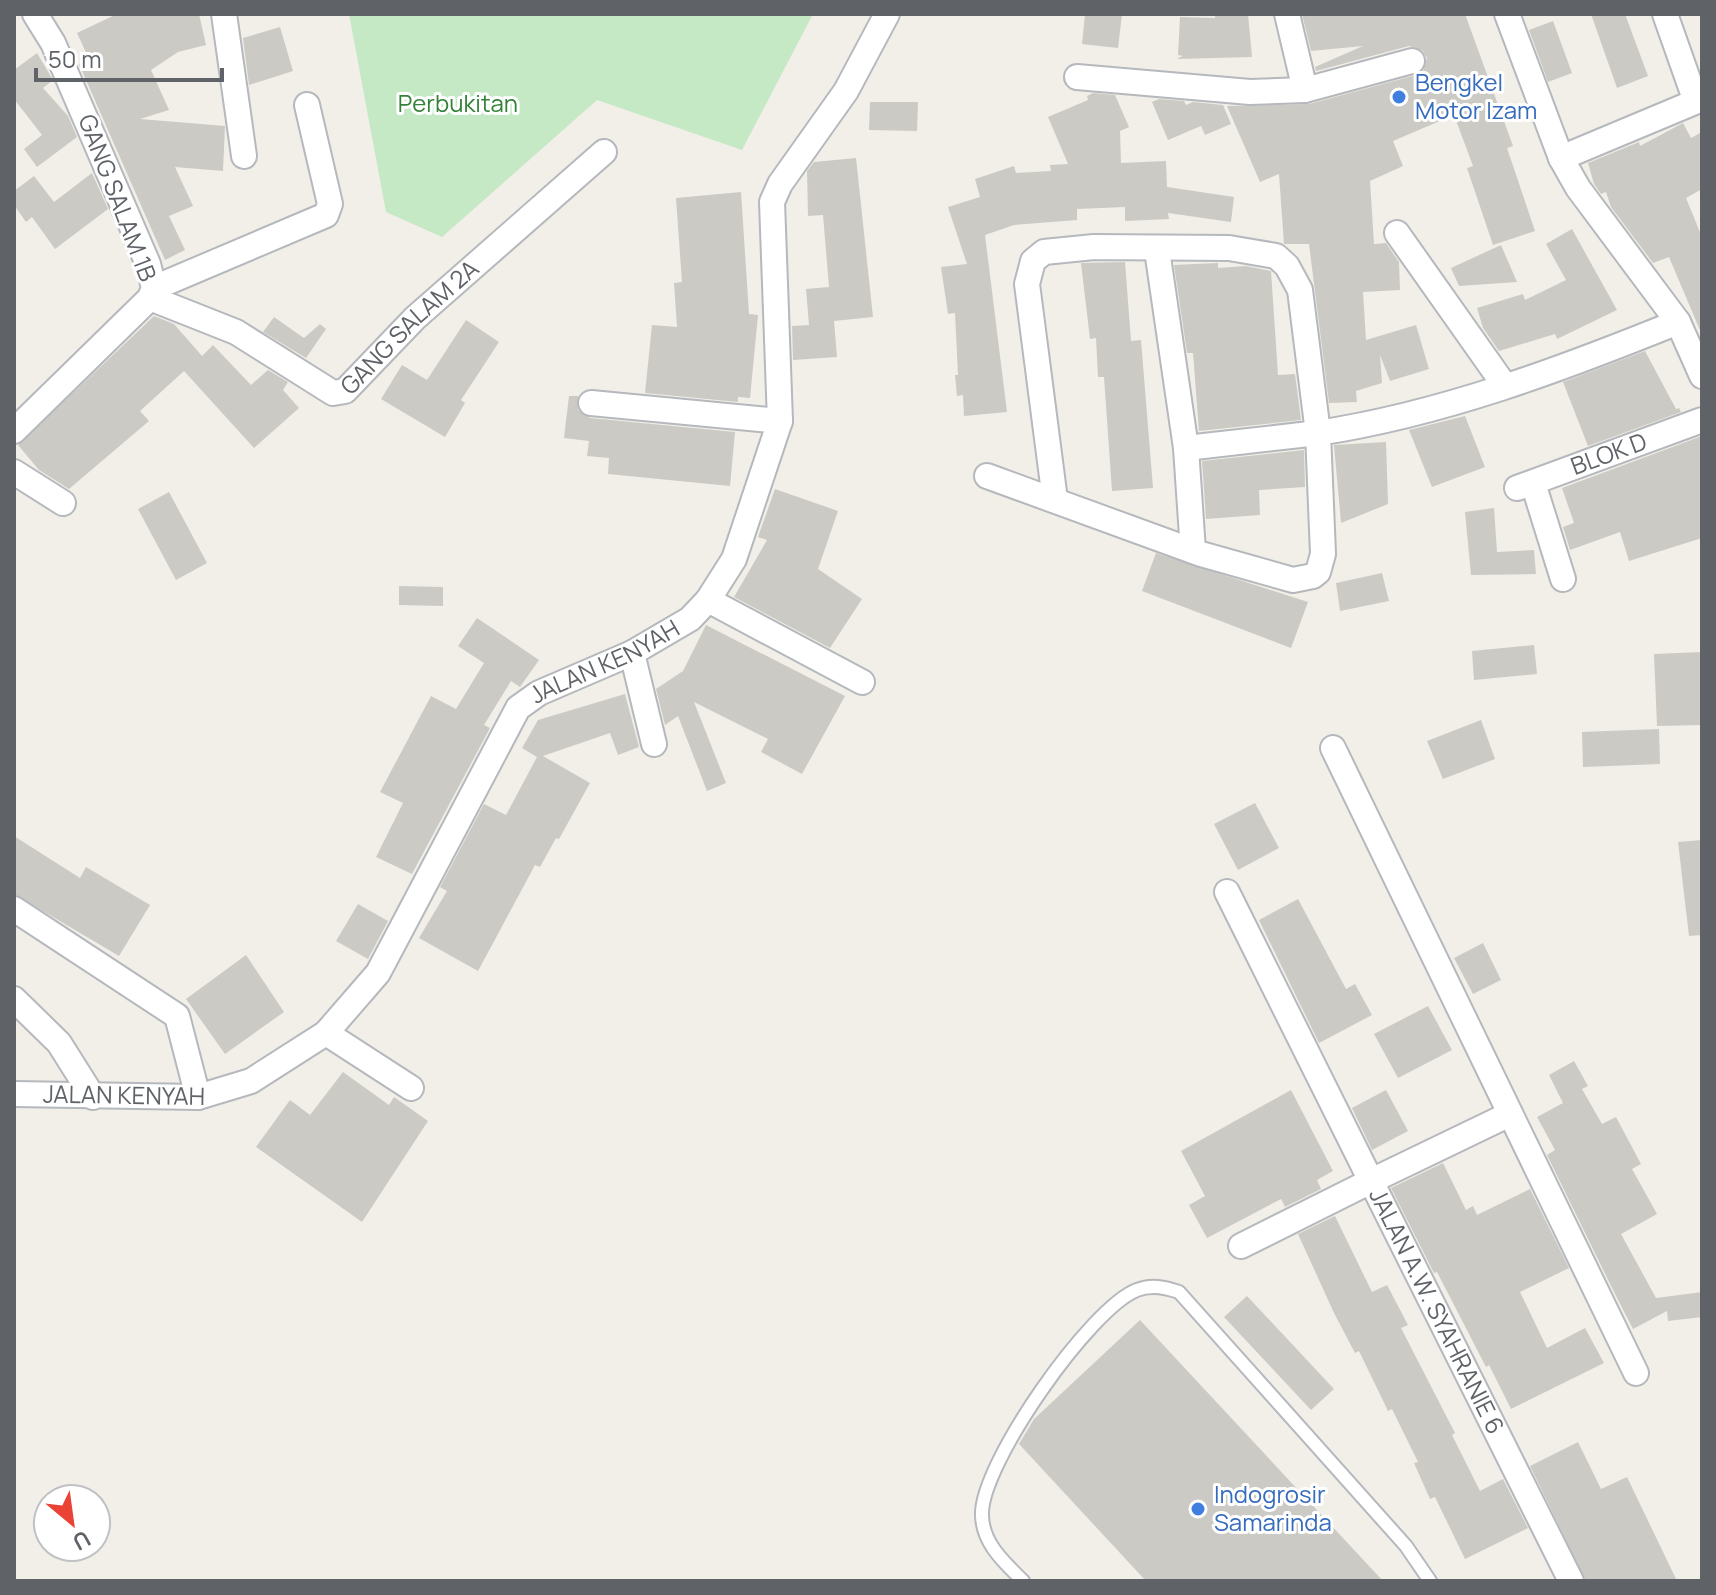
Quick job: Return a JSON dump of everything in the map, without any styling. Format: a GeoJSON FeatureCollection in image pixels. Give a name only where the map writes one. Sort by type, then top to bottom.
{"type":"FeatureCollection","features":[{"type":"Feature","properties":{"kind":"street","name":"GANG SALAM 1B"},"geometry":{"type":"LineString","coordinates":[[14,431],[152,293],[148,264],[98,144],[53,43],[35,14]]}},
{"type":"Feature","properties":{"kind":"street"},"geometry":{"type":"LineString","coordinates":[[224,14],[244,156]]}},
{"type":"Feature","properties":{"kind":"street","name":"JALAN KENYAH"},"geometry":{"type":"LineString","coordinates":[[14,1094],[198,1097],[251,1081],[326,1033],[378,973],[518,708],[539,693],[632,653],[690,619],[708,600],[734,559],[780,421],[772,202],[780,184],[846,91],[887,14]]}},
{"type":"Feature","properties":{"kind":"street"},"geometry":{"type":"LineString","coordinates":[[1287,14],[1305,90]]}},
{"type":"Feature","properties":{"kind":"street"},"geometry":{"type":"LineString","coordinates":[[1507,14],[1561,158],[1578,188],[1678,322],[1702,376]]}},
{"type":"Feature","properties":{"kind":"street"},"geometry":{"type":"LineString","coordinates":[[1561,158],[1699,99],[1665,14]]}},
{"type":"Feature","properties":{"kind":"street"},"geometry":{"type":"LineString","coordinates":[[1077,77],[1250,92],[1305,90],[1412,61]]}},
{"type":"Feature","properties":{"kind":"street"},"geometry":{"type":"LineString","coordinates":[[152,293],[326,215],[330,204],[307,105]]}},
{"type":"Feature","properties":{"kind":"street","name":"GANG SALAM 2A"},"geometry":{"type":"LineString","coordinates":[[152,293],[236,332],[333,393],[345,391],[415,318],[604,152]]}},
{"type":"Feature","properties":{"kind":"street"},"geometry":{"type":"LineString","coordinates":[[1397,233],[1505,386]]}},
{"type":"Feature","properties":{"kind":"street"},"geometry":{"type":"LineString","coordinates":[[987,476],[1193,551],[1293,580],[1313,576],[1318,572],[1323,554],[1318,433],[1300,290],[1287,266],[1266,252],[1229,248],[1157,250],[1094,247],[1044,252],[1033,261],[1027,284],[1055,500]]}},
{"type":"Feature","properties":{"kind":"street"},"geometry":{"type":"LineString","coordinates":[[1157,250],[1186,448],[1193,551]]}},
{"type":"Feature","properties":{"kind":"street"},"geometry":{"type":"LineString","coordinates":[[1186,448],[1368,425],[1505,386],[1678,322]]}},
{"type":"Feature","properties":{"kind":"street"},"geometry":{"type":"LineString","coordinates":[[591,403],[780,421]]}},
{"type":"Feature","properties":{"kind":"street","name":"BLOK D"},"geometry":{"type":"LineString","coordinates":[[1563,579],[1525,486],[1702,420]]}},
{"type":"Feature","properties":{"kind":"street"},"geometry":{"type":"LineString","coordinates":[[14,472],[63,503]]}},
{"type":"Feature","properties":{"kind":"street"},"geometry":{"type":"LineString","coordinates":[[708,600],[862,682]]}},
{"type":"Feature","properties":{"kind":"street"},"geometry":{"type":"LineString","coordinates":[[632,653],[654,744]]}},
{"type":"Feature","properties":{"kind":"street"},"geometry":{"type":"LineString","coordinates":[[1333,748],[1636,1373]]}},
{"type":"Feature","properties":{"kind":"street"},"geometry":{"type":"LineString","coordinates":[[1227,892],[1371,1181],[1241,1246]]}},
{"type":"Feature","properties":{"kind":"street"},"geometry":{"type":"LineString","coordinates":[[14,909],[177,1016],[198,1097]]}},
{"type":"Feature","properties":{"kind":"street"},"geometry":{"type":"LineString","coordinates":[[14,999],[59,1043],[93,1097]]}},
{"type":"Feature","properties":{"kind":"street"},"geometry":{"type":"LineString","coordinates":[[326,1033],[411,1088]]}},
{"type":"Feature","properties":{"kind":"street","name":"JALAN A.W. SYAHRANIE 6"},"geometry":{"type":"LineString","coordinates":[[1510,1114],[1371,1181],[1571,1581]]}},
{"type":"Feature","properties":{"kind":"lane"},"geometry":{"type":"LineString","coordinates":[[1023,1581],[990,1547],[981,1512],[1005,1447],[1041,1390],[1106,1313],[1137,1290],[1162,1286],[1179,1292],[1406,1546],[1430,1581]]}},
{"type":"Feature","properties":{"kind":"green space","name":"Perbukitan"},"geometry":{"type":"Polygon","coordinates":[[[349,14],[813,14],[742,150],[597,100],[442,237],[386,212],[349,14]]]}},
{"type":"Feature","properties":{"kind":"building"},"geometry":{"type":"Polygon","coordinates":[[[117,14],[199,14],[206,45],[178,52],[151,70],[169,110],[140,119],[225,126],[223,171],[175,167],[193,206],[169,216],[185,250],[165,260],[79,64],[89,59],[77,33],[117,14]]]}},
{"type":"Feature","properties":{"kind":"building"},"geometry":{"type":"Polygon","coordinates":[[[1085,14],[1122,14],[1118,48],[1082,44],[1085,14]]]}},
{"type":"Feature","properties":{"kind":"building"},"geometry":{"type":"Polygon","coordinates":[[[1215,14],[1248,14],[1252,57],[1176,59],[1183,56],[1178,55],[1180,17],[1215,18],[1215,14]]]}},
{"type":"Feature","properties":{"kind":"building"},"geometry":{"type":"Polygon","coordinates":[[[1302,14],[1465,14],[1513,146],[1507,148],[1535,231],[1493,245],[1467,168],[1473,166],[1454,115],[1393,141],[1403,166],[1370,181],[1374,244],[1386,243],[1399,262],[1400,290],[1363,292],[1366,340],[1416,325],[1429,369],[1390,381],[1380,355],[1382,383],[1356,391],[1357,402],[1329,403],[1309,244],[1284,244],[1279,174],[1260,182],[1227,106],[1309,104],[1416,75],[1423,71],[1427,58],[1422,50],[1409,46],[1316,71],[1315,67],[1363,46],[1311,51],[1302,14]]]}},
{"type":"Feature","properties":{"kind":"building"},"geometry":{"type":"Polygon","coordinates":[[[1591,14],[1625,14],[1648,76],[1617,88],[1591,14]]]}},
{"type":"Feature","properties":{"kind":"building"},"geometry":{"type":"Polygon","coordinates":[[[1553,21],[1572,73],[1548,82],[1529,30],[1553,21]]]}},
{"type":"Feature","properties":{"kind":"building"},"geometry":{"type":"Polygon","coordinates":[[[280,27],[293,71],[249,85],[243,38],[280,27]]]}},
{"type":"Feature","properties":{"kind":"building"},"geometry":{"type":"Polygon","coordinates":[[[37,53],[53,80],[43,88],[68,116],[77,137],[37,167],[24,149],[42,135],[14,99],[14,70],[37,53]]]}},
{"type":"Feature","properties":{"kind":"building"},"geometry":{"type":"Polygon","coordinates":[[[1093,93],[1115,95],[1129,127],[1120,131],[1121,163],[1166,161],[1167,187],[1234,197],[1231,222],[1168,213],[1169,219],[1125,221],[1125,207],[1077,209],[1077,220],[1014,225],[985,235],[1007,412],[964,416],[963,395],[957,396],[955,375],[958,375],[955,313],[948,314],[941,267],[967,264],[948,207],[980,197],[975,179],[1014,166],[1016,173],[1051,171],[1050,165],[1068,164],[1048,117],[1088,100],[1087,96],[1093,93]]]}},
{"type":"Feature","properties":{"kind":"building"},"geometry":{"type":"Polygon","coordinates":[[[1159,99],[1184,101],[1186,105],[1193,102],[1223,105],[1231,124],[1205,135],[1201,126],[1168,140],[1152,102],[1159,99]]]}},
{"type":"Feature","properties":{"kind":"building"},"geometry":{"type":"Polygon","coordinates":[[[870,102],[918,102],[917,131],[869,130],[870,102]]]}},
{"type":"Feature","properties":{"kind":"building"},"geometry":{"type":"Polygon","coordinates":[[[1683,123],[1691,138],[1702,132],[1702,189],[1686,198],[1702,237],[1702,335],[1669,257],[1653,263],[1611,207],[1606,192],[1601,194],[1594,184],[1588,163],[1639,142],[1640,146],[1683,123]]]}},
{"type":"Feature","properties":{"kind":"building"},"geometry":{"type":"Polygon","coordinates":[[[856,158],[873,317],[834,321],[837,357],[793,360],[792,326],[809,325],[806,289],[829,287],[823,215],[808,216],[807,171],[814,162],[856,158]]]}},
{"type":"Feature","properties":{"kind":"building"},"geometry":{"type":"Polygon","coordinates":[[[92,173],[108,209],[55,249],[32,217],[26,222],[14,205],[14,191],[34,176],[54,202],[92,173]]]}},
{"type":"Feature","properties":{"kind":"building"},"geometry":{"type":"Polygon","coordinates":[[[741,192],[749,314],[758,315],[750,398],[738,397],[738,402],[645,393],[652,325],[677,327],[674,283],[682,282],[676,198],[741,192]]]}},
{"type":"Feature","properties":{"kind":"building"},"geometry":{"type":"Polygon","coordinates":[[[1572,229],[1617,310],[1557,339],[1555,334],[1499,351],[1483,328],[1477,308],[1523,294],[1525,300],[1566,280],[1546,244],[1572,229]]]}},
{"type":"Feature","properties":{"kind":"building"},"geometry":{"type":"Polygon","coordinates":[[[1501,245],[1517,282],[1459,286],[1451,268],[1501,245]]]}},
{"type":"Feature","properties":{"kind":"building"},"geometry":{"type":"Polygon","coordinates":[[[1125,262],[1131,341],[1141,340],[1153,488],[1112,491],[1104,377],[1098,377],[1096,338],[1090,339],[1081,263],[1125,262]]]}},
{"type":"Feature","properties":{"kind":"building"},"geometry":{"type":"Polygon","coordinates":[[[1218,263],[1218,268],[1246,266],[1271,271],[1278,375],[1295,374],[1301,420],[1199,431],[1193,353],[1187,353],[1174,265],[1218,263]]]}},
{"type":"Feature","properties":{"kind":"building"},"geometry":{"type":"Polygon","coordinates":[[[154,316],[174,324],[202,356],[213,345],[251,385],[268,370],[288,382],[283,390],[299,408],[254,448],[184,371],[140,411],[149,421],[69,489],[39,470],[18,445],[154,316]]]}},
{"type":"Feature","properties":{"kind":"building"},"geometry":{"type":"Polygon","coordinates":[[[274,317],[304,338],[320,324],[326,329],[306,358],[263,332],[274,317]]]}},
{"type":"Feature","properties":{"kind":"building"},"geometry":{"type":"Polygon","coordinates":[[[466,320],[499,342],[461,400],[465,403],[445,437],[381,399],[402,365],[427,380],[466,320]]]}},
{"type":"Feature","properties":{"kind":"building"},"geometry":{"type":"Polygon","coordinates":[[[1645,351],[1676,409],[1679,408],[1681,412],[1588,446],[1563,382],[1645,351]]]}},
{"type":"Feature","properties":{"kind":"building"},"geometry":{"type":"Polygon","coordinates":[[[569,396],[578,396],[578,410],[590,418],[735,432],[730,486],[608,474],[609,458],[587,456],[589,441],[564,438],[569,396]]]}},
{"type":"Feature","properties":{"kind":"building"},"geometry":{"type":"Polygon","coordinates":[[[1465,416],[1485,467],[1432,487],[1409,430],[1465,416]]]}},
{"type":"Feature","properties":{"kind":"building"},"geometry":{"type":"Polygon","coordinates":[[[1702,436],[1702,538],[1629,561],[1620,532],[1570,550],[1563,527],[1574,523],[1562,488],[1702,436]]]}},
{"type":"Feature","properties":{"kind":"building"},"geometry":{"type":"Polygon","coordinates":[[[1386,442],[1388,504],[1341,523],[1334,445],[1386,442]]]}},
{"type":"Feature","properties":{"kind":"building"},"geometry":{"type":"Polygon","coordinates":[[[1304,450],[1305,487],[1259,490],[1260,515],[1206,519],[1202,461],[1304,450]]]}},
{"type":"Feature","properties":{"kind":"building"},"geometry":{"type":"Polygon","coordinates":[[[775,489],[838,511],[818,569],[862,599],[830,648],[734,597],[767,540],[758,537],[775,489]]]}},
{"type":"Feature","properties":{"kind":"building"},"geometry":{"type":"Polygon","coordinates":[[[169,492],[207,563],[176,580],[138,509],[169,492]]]}},
{"type":"Feature","properties":{"kind":"building"},"geometry":{"type":"Polygon","coordinates":[[[1494,508],[1497,552],[1534,550],[1536,574],[1471,575],[1465,512],[1494,508]]]}},
{"type":"Feature","properties":{"kind":"building"},"geometry":{"type":"Polygon","coordinates":[[[1156,553],[1308,602],[1291,648],[1142,591],[1156,553]]]}},
{"type":"Feature","properties":{"kind":"building"},"geometry":{"type":"Polygon","coordinates":[[[1382,573],[1389,601],[1340,611],[1336,583],[1382,573]]]}},
{"type":"Feature","properties":{"kind":"building"},"geometry":{"type":"Polygon","coordinates":[[[399,586],[443,587],[443,606],[399,605],[399,586]]]}},
{"type":"Feature","properties":{"kind":"building"},"geometry":{"type":"Polygon","coordinates":[[[477,618],[539,660],[520,687],[511,681],[484,725],[490,728],[412,874],[376,857],[403,803],[380,792],[431,696],[456,709],[484,663],[458,646],[477,618]]]}},
{"type":"Feature","properties":{"kind":"building"},"geometry":{"type":"Polygon","coordinates":[[[706,625],[845,696],[802,774],[761,752],[768,739],[694,702],[726,783],[707,791],[678,716],[665,725],[656,689],[683,671],[706,625]]]}},
{"type":"Feature","properties":{"kind":"building"},"geometry":{"type":"Polygon","coordinates":[[[1534,645],[1537,674],[1474,680],[1472,651],[1534,645]]]}},
{"type":"Feature","properties":{"kind":"building"},"geometry":{"type":"Polygon","coordinates":[[[1702,652],[1702,725],[1657,726],[1654,654],[1702,652]]]}},
{"type":"Feature","properties":{"kind":"building"},"geometry":{"type":"Polygon","coordinates":[[[625,694],[639,747],[618,755],[610,733],[543,756],[590,783],[559,839],[556,838],[540,867],[535,865],[478,971],[419,938],[447,891],[440,887],[484,804],[506,815],[537,757],[522,748],[538,720],[625,694]]]}},
{"type":"Feature","properties":{"kind":"building"},"geometry":{"type":"Polygon","coordinates":[[[1481,720],[1495,759],[1443,779],[1427,741],[1481,720]]]}},
{"type":"Feature","properties":{"kind":"building"},"geometry":{"type":"Polygon","coordinates":[[[1659,729],[1660,764],[1583,767],[1582,732],[1659,729]]]}},
{"type":"Feature","properties":{"kind":"building"},"geometry":{"type":"Polygon","coordinates":[[[1255,803],[1279,848],[1238,870],[1214,824],[1255,803]]]}},
{"type":"Feature","properties":{"kind":"building"},"geometry":{"type":"Polygon","coordinates":[[[14,836],[80,878],[86,867],[150,905],[119,956],[14,894],[14,836]]]}},
{"type":"Feature","properties":{"kind":"building"},"geometry":{"type":"Polygon","coordinates":[[[1702,840],[1702,935],[1689,936],[1678,842],[1702,840]]]}},
{"type":"Feature","properties":{"kind":"building"},"geometry":{"type":"Polygon","coordinates":[[[1298,899],[1346,989],[1355,984],[1372,1015],[1319,1043],[1259,920],[1298,899]]]}},
{"type":"Feature","properties":{"kind":"building"},"geometry":{"type":"Polygon","coordinates":[[[358,904],[388,921],[368,959],[336,941],[358,904]]]}},
{"type":"Feature","properties":{"kind":"building"},"geometry":{"type":"Polygon","coordinates":[[[1483,943],[1501,980],[1473,994],[1454,958],[1483,943]]]}},
{"type":"Feature","properties":{"kind":"building"},"geometry":{"type":"Polygon","coordinates":[[[246,955],[284,1012],[225,1054],[186,999],[246,955]]]}},
{"type":"Feature","properties":{"kind":"building"},"geometry":{"type":"Polygon","coordinates":[[[1428,1006],[1452,1050],[1398,1078],[1374,1034],[1428,1006]]]}},
{"type":"Feature","properties":{"kind":"building"},"geometry":{"type":"Polygon","coordinates":[[[1574,1061],[1588,1086],[1582,1089],[1602,1124],[1616,1117],[1641,1164],[1632,1169],[1657,1214],[1621,1234],[1656,1298],[1702,1292],[1702,1317],[1668,1321],[1667,1311],[1633,1329],[1613,1290],[1547,1155],[1555,1150],[1537,1117],[1563,1103],[1549,1075],[1574,1061]]]}},
{"type":"Feature","properties":{"kind":"building"},"geometry":{"type":"Polygon","coordinates":[[[343,1072],[389,1105],[394,1097],[428,1121],[362,1222],[256,1147],[290,1100],[310,1115],[343,1072]]]}},
{"type":"Feature","properties":{"kind":"building"},"geometry":{"type":"Polygon","coordinates":[[[1291,1090],[1333,1171],[1317,1180],[1321,1189],[1285,1207],[1281,1199],[1207,1238],[1189,1205],[1205,1196],[1181,1151],[1291,1090]]]}},
{"type":"Feature","properties":{"kind":"building"},"geometry":{"type":"Polygon","coordinates":[[[1386,1090],[1408,1131],[1372,1150],[1352,1108],[1386,1090]]]}},
{"type":"Feature","properties":{"kind":"building"},"geometry":{"type":"Polygon","coordinates":[[[1443,1163],[1466,1210],[1473,1206],[1477,1215],[1530,1189],[1569,1268],[1520,1292],[1547,1348],[1585,1328],[1604,1363],[1511,1409],[1437,1272],[1434,1273],[1391,1188],[1443,1163]]]}},
{"type":"Feature","properties":{"kind":"building"},"geometry":{"type":"Polygon","coordinates":[[[1335,1216],[1372,1292],[1387,1285],[1408,1325],[1401,1328],[1455,1433],[1452,1435],[1480,1491],[1503,1479],[1528,1528],[1465,1559],[1435,1497],[1430,1499],[1414,1463],[1418,1462],[1392,1409],[1388,1411],[1359,1351],[1355,1353],[1334,1313],[1298,1234],[1335,1216]]]}},
{"type":"Feature","properties":{"kind":"building"},"geometry":{"type":"Polygon","coordinates":[[[1247,1296],[1334,1389],[1311,1410],[1224,1317],[1247,1296]]]}},
{"type":"Feature","properties":{"kind":"building","name":"Indogrosir Samarinda"},"geometry":{"type":"Polygon","coordinates":[[[1140,1320],[1383,1581],[1146,1581],[1019,1444],[1034,1419],[1140,1320]]]}},
{"type":"Feature","properties":{"kind":"building"},"geometry":{"type":"Polygon","coordinates":[[[1578,1442],[1601,1489],[1627,1477],[1677,1581],[1586,1581],[1530,1466],[1578,1442]]]}},
{"type":"Feature","properties":{"kind":"place","name":"Bengkel Motor Izam"},"geometry":{"type":"Point","coordinates":[1399,97]}},
{"type":"Feature","properties":{"kind":"place","name":"Indogrosir Samarinda"},"geometry":{"type":"Point","coordinates":[1198,1509]}}]}
